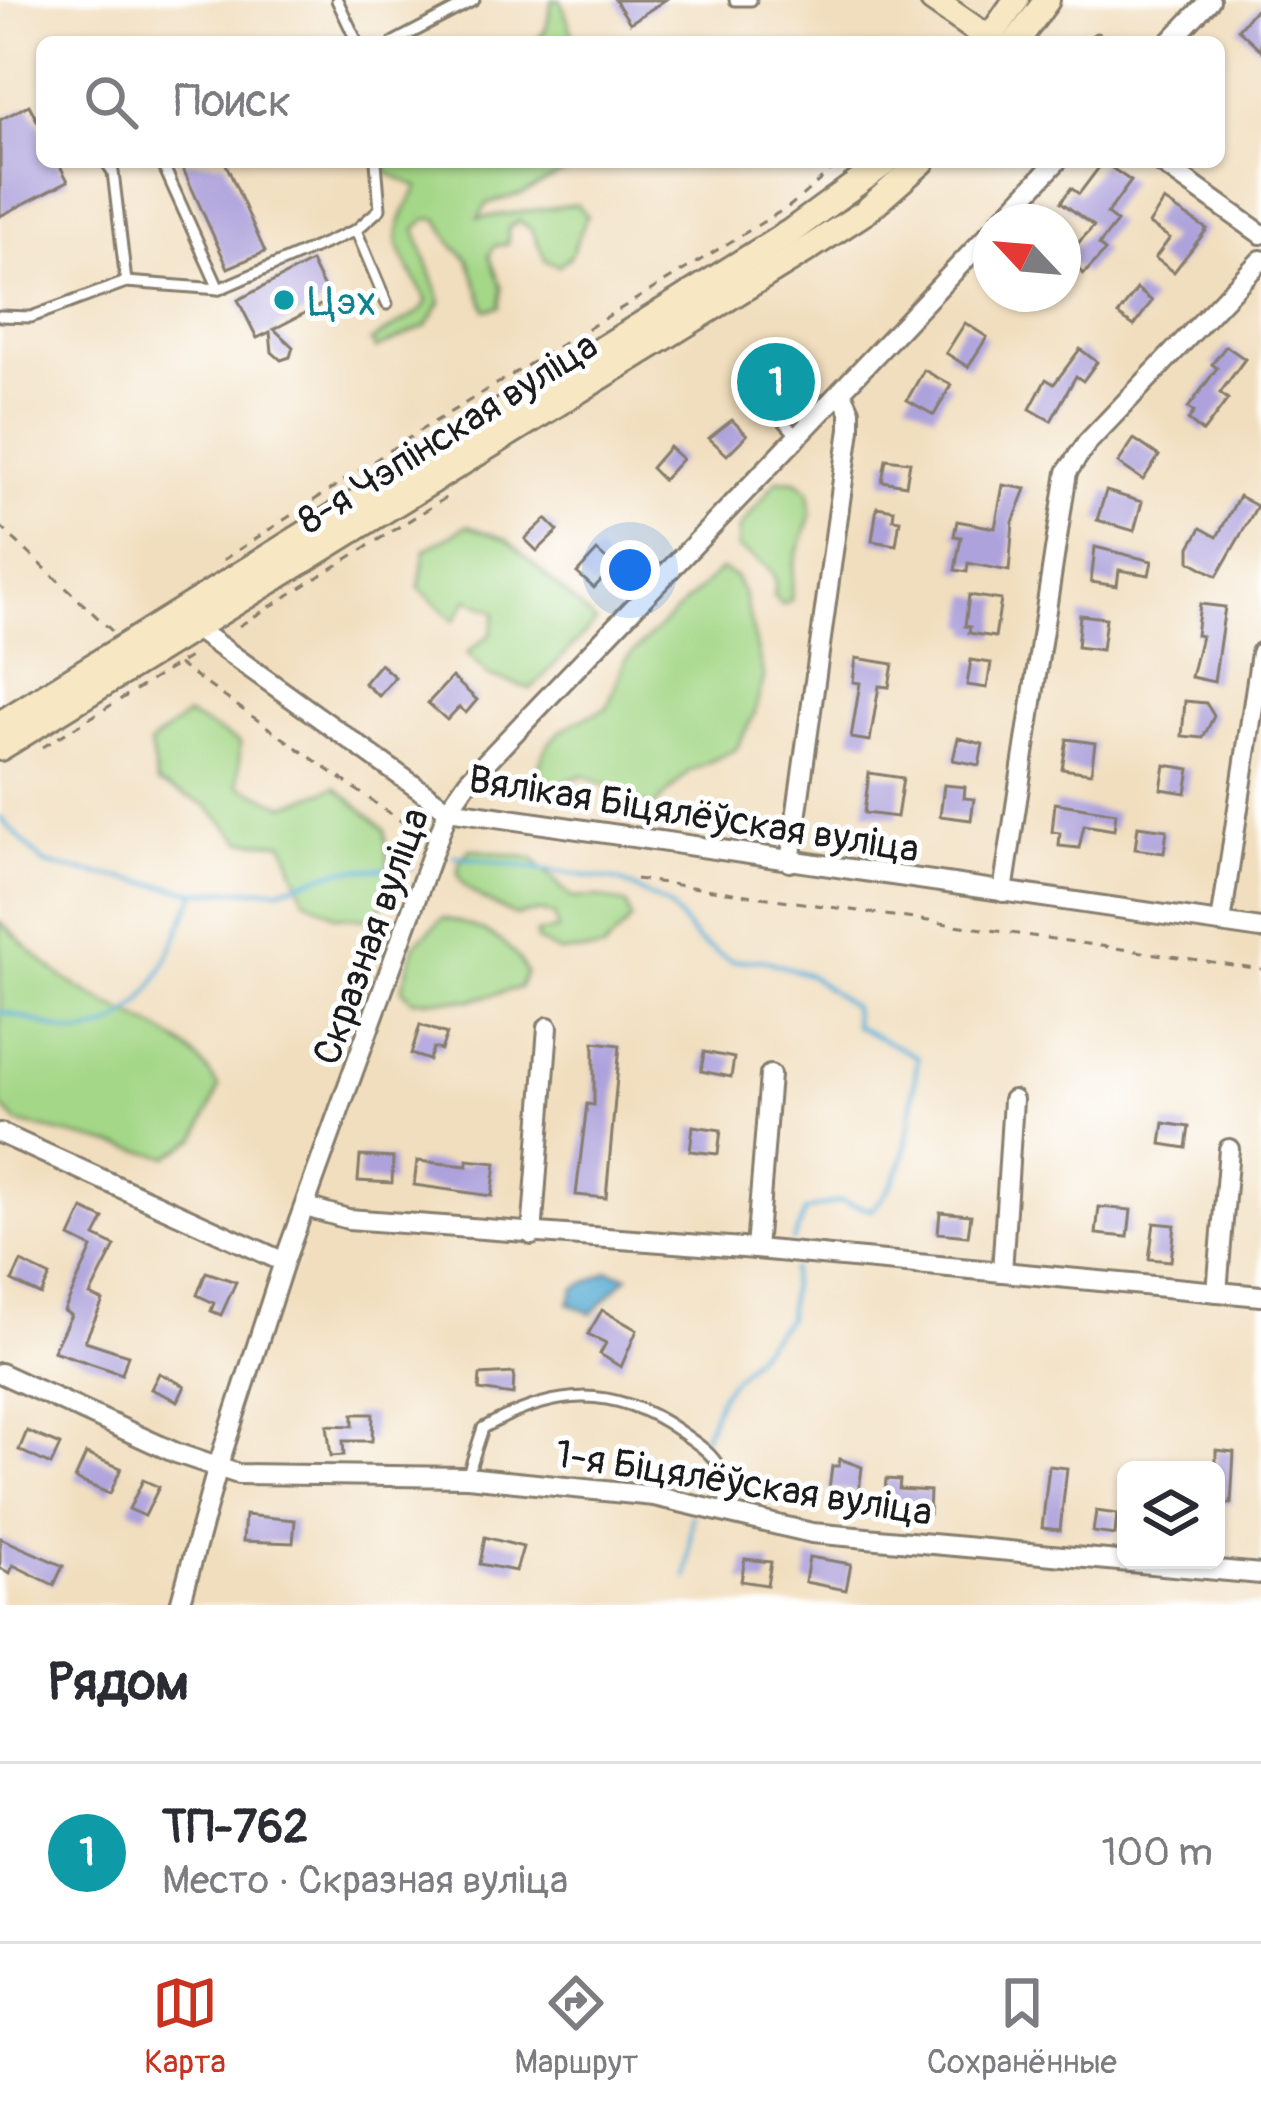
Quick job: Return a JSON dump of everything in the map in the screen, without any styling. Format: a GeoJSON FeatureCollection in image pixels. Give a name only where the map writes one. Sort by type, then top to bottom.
{"type":"FeatureCollection","features":[{"type":"Feature","properties":{"kind":"main road"},"geometry":{"type":"LineString","coordinates":[[933,0],[983,36]]}},
{"type":"Feature","properties":{"kind":"main road"},"geometry":{"type":"LineString","coordinates":[[993,36],[1016,0]]}},
{"type":"Feature","properties":{"kind":"main road"},"geometry":{"type":"LineString","coordinates":[[1020,36],[1047,0]]}},
{"type":"Feature","properties":{"kind":"main road","name":"8-я Чэпінская вуліца"},"geometry":{"type":"LineString","coordinates":[[0,748],[186,622],[790,232],[878,168]]}},
{"type":"Feature","properties":{"kind":"main road","name":"8-я Чэпінская вуліца"},"geometry":{"type":"LineString","coordinates":[[0,724],[186,622],[806,250],[865,212],[915,168]]}},
{"type":"Feature","properties":{"kind":"street"},"geometry":{"type":"LineString","coordinates":[[1176,36],[1210,0]]}},
{"type":"Feature","properties":{"kind":"street"},"geometry":{"type":"LineString","coordinates":[[1017,204],[1050,168]]}},
{"type":"Feature","properties":{"kind":"street"},"geometry":{"type":"LineString","coordinates":[[1168,168],[1261,234]]}},
{"type":"Feature","properties":{"kind":"street","name":"Скразная вуліца"},"geometry":{"type":"LineString","coordinates":[[180,1605],[218,1466],[284,1262],[448,810],[467,781],[973,251]]}},
{"type":"Feature","properties":{"kind":"street"},"geometry":{"type":"LineString","coordinates":[[1003,892],[1067,472],[1087,443],[1261,260]]}},
{"type":"Feature","properties":{"kind":"street"},"geometry":{"type":"LineString","coordinates":[[790,862],[850,429],[842,391]]}},
{"type":"Feature","properties":{"kind":"street","name":"Вялікая Біцялёўская вуліца"},"geometry":{"type":"LineString","coordinates":[[186,622],[448,810],[1261,929]]}},
{"type":"Feature","properties":{"kind":"street"},"geometry":{"type":"LineString","coordinates":[[1221,923],[1261,653]]}},
{"type":"Feature","properties":{"kind":"street"},"geometry":{"type":"LineString","coordinates":[[532,1235],[548,1027]]}},
{"type":"Feature","properties":{"kind":"street"},"geometry":{"type":"LineString","coordinates":[[756,1249],[770,1075]]}},
{"type":"Feature","properties":{"kind":"street"},"geometry":{"type":"LineString","coordinates":[[1002,1272],[1013,1100]]}},
{"type":"Feature","properties":{"kind":"street"},"geometry":{"type":"LineString","coordinates":[[0,1133],[284,1262]]}},
{"type":"Feature","properties":{"kind":"street"},"geometry":{"type":"LineString","coordinates":[[1217,1292],[1229,1149]]}},
{"type":"Feature","properties":{"kind":"street"},"geometry":{"type":"LineString","coordinates":[[306,1207],[348,1219],[756,1249],[1261,1296]]}},
{"type":"Feature","properties":{"kind":"street","name":"1-я Біцялёўская вуліца"},"geometry":{"type":"LineString","coordinates":[[0,1373],[176,1453],[265,1478],[467,1477],[653,1496],[812,1533],[1261,1574]]}},
{"type":"Feature","properties":{"kind":"lane"},"geometry":{"type":"LineString","coordinates":[[337,0],[353,36]]}},
{"type":"Feature","properties":{"kind":"lane"},"geometry":{"type":"LineString","coordinates":[[405,36],[474,0]]}},
{"type":"Feature","properties":{"kind":"lane"},"geometry":{"type":"LineString","coordinates":[[735,0],[751,0]]}},
{"type":"Feature","properties":{"kind":"lane"},"geometry":{"type":"LineString","coordinates":[[110,168],[126,282]]}},
{"type":"Feature","properties":{"kind":"lane"},"geometry":{"type":"LineString","coordinates":[[164,168],[218,289]]}},
{"type":"Feature","properties":{"kind":"lane"},"geometry":{"type":"LineString","coordinates":[[0,316],[31,317],[126,282],[218,289],[356,230],[380,208],[377,168]]}},
{"type":"Feature","properties":{"kind":"lane"},"geometry":{"type":"LineString","coordinates":[[356,230],[387,304]]}},
{"type":"Feature","properties":{"kind":"lane"},"geometry":{"type":"LineString","coordinates":[[776,412],[800,385],[801,376],[787,361]]}},
{"type":"Feature","properties":{"kind":"lane"},"geometry":{"type":"LineString","coordinates":[[757,392],[797,436]]}},
{"type":"Feature","properties":{"kind":"lane"},"geometry":{"type":"LineString","coordinates":[[467,1477],[483,1428],[497,1420],[569,1395],[632,1401],[716,1457],[725,1478],[725,1513]]}},
{"type":"Feature","properties":{"kind":"path"},"geometry":{"type":"LineString","coordinates":[[215,566],[421,430],[791,205],[834,168]]}},
{"type":"Feature","properties":{"kind":"path"},"geometry":{"type":"LineString","coordinates":[[0,526],[113,632]]}},
{"type":"Feature","properties":{"kind":"path"},"geometry":{"type":"LineString","coordinates":[[239,626],[320,577]]}},
{"type":"Feature","properties":{"kind":"path"},"geometry":{"type":"LineString","coordinates":[[37,751],[191,656]]}},
{"type":"Feature","properties":{"kind":"path"},"geometry":{"type":"LineString","coordinates":[[178,664],[433,844]]}},
{"type":"Feature","properties":{"kind":"path"},"geometry":{"type":"LineString","coordinates":[[636,879],[1261,969]]}},
{"type":"Feature","properties":{"kind":"green space"},"geometry":{"type":"Polygon","coordinates":[[[552,0],[561,0],[573,36],[541,36],[552,0]]]}},
{"type":"Feature","properties":{"kind":"green space"},"geometry":{"type":"Polygon","coordinates":[[[386,168],[572,168],[522,194],[488,203],[478,218],[577,204],[587,216],[571,255],[559,266],[546,261],[532,230],[519,221],[508,228],[508,244],[495,246],[489,255],[502,289],[499,307],[486,310],[468,259],[453,246],[438,219],[426,219],[415,229],[441,302],[427,325],[376,349],[371,341],[421,311],[427,301],[398,244],[401,222],[418,187],[385,172],[386,168]]]}},
{"type":"Feature","properties":{"kind":"green space"},"geometry":{"type":"Polygon","coordinates":[[[777,480],[796,481],[809,491],[811,516],[794,564],[791,601],[782,605],[774,597],[771,572],[738,548],[739,529],[777,480]]]}},
{"type":"Feature","properties":{"kind":"green space"},"geometry":{"type":"Polygon","coordinates":[[[467,526],[506,539],[596,622],[531,689],[489,676],[467,653],[491,634],[496,612],[468,599],[454,621],[419,588],[425,550],[467,526]]]}},
{"type":"Feature","properties":{"kind":"green space"},"geometry":{"type":"Polygon","coordinates":[[[721,569],[736,578],[744,595],[764,678],[754,715],[736,749],[688,772],[653,808],[583,775],[550,788],[538,773],[553,738],[607,708],[625,660],[721,569]]]}},
{"type":"Feature","properties":{"kind":"green space"},"geometry":{"type":"Polygon","coordinates":[[[187,715],[240,743],[238,785],[285,806],[336,787],[385,830],[391,897],[368,919],[336,916],[304,898],[284,843],[242,841],[206,805],[157,783],[150,744],[187,715]]]}},
{"type":"Feature","properties":{"kind":"green space"},"geometry":{"type":"Polygon","coordinates":[[[470,849],[532,858],[572,898],[600,897],[627,905],[631,920],[603,950],[559,952],[537,941],[536,933],[558,930],[554,915],[539,911],[516,916],[461,881],[460,861],[470,849]]]}},
{"type":"Feature","properties":{"kind":"green space"},"geometry":{"type":"Polygon","coordinates":[[[443,918],[481,930],[512,951],[526,973],[519,988],[471,1000],[413,1000],[402,989],[415,944],[443,918]]]}},
{"type":"Feature","properties":{"kind":"green space"},"geometry":{"type":"Polygon","coordinates":[[[0,922],[61,976],[171,1037],[205,1067],[219,1088],[197,1138],[168,1157],[18,1123],[0,1105],[0,922]]]}},
{"type":"Feature","properties":{"kind":"water"},"geometry":{"type":"Polygon","coordinates":[[[609,1271],[628,1276],[591,1314],[569,1303],[575,1288],[609,1271]]]}},
{"type":"Feature","properties":{"kind":"building"},"geometry":{"type":"Polygon","coordinates":[[[615,0],[665,0],[630,23],[615,0]]]}},
{"type":"Feature","properties":{"kind":"building"},"geometry":{"type":"Polygon","coordinates":[[[1261,3],[1261,50],[1238,29],[1261,3]]]}},
{"type":"Feature","properties":{"kind":"building"},"geometry":{"type":"Polygon","coordinates":[[[29,105],[36,118],[36,168],[61,168],[68,181],[0,216],[0,120],[29,105]]]}},
{"type":"Feature","properties":{"kind":"building"},"geometry":{"type":"Polygon","coordinates":[[[183,168],[228,168],[265,252],[228,268],[183,168]]]}},
{"type":"Feature","properties":{"kind":"building"},"geometry":{"type":"Polygon","coordinates":[[[1098,168],[1112,168],[1131,181],[1107,214],[1117,222],[1099,245],[1105,251],[1084,274],[1081,240],[1094,226],[1081,217],[1081,204],[1061,202],[1071,188],[1079,194],[1098,168]]]}},
{"type":"Feature","properties":{"kind":"building"},"geometry":{"type":"Polygon","coordinates":[[[1164,201],[1207,229],[1174,272],[1155,258],[1170,238],[1149,224],[1164,201]]]}},
{"type":"Feature","properties":{"kind":"building","name":"Цэх"},"geometry":{"type":"Polygon","coordinates":[[[311,262],[330,300],[274,329],[293,347],[290,357],[281,360],[272,352],[270,332],[257,338],[238,300],[311,262]]]}},
{"type":"Feature","properties":{"kind":"building"},"geometry":{"type":"Polygon","coordinates":[[[1137,289],[1152,301],[1134,326],[1118,315],[1137,289]]]}},
{"type":"Feature","properties":{"kind":"building"},"geometry":{"type":"Polygon","coordinates":[[[965,323],[987,337],[968,367],[946,353],[965,323]]]}},
{"type":"Feature","properties":{"kind":"building"},"geometry":{"type":"Polygon","coordinates":[[[1226,346],[1245,359],[1220,393],[1228,399],[1203,432],[1188,420],[1194,412],[1188,408],[1217,368],[1212,364],[1226,346]]]}},
{"type":"Feature","properties":{"kind":"building"},"geometry":{"type":"Polygon","coordinates":[[[1080,349],[1097,362],[1083,381],[1076,376],[1051,421],[1030,409],[1046,379],[1054,384],[1080,349]]]}},
{"type":"Feature","properties":{"kind":"building"},"geometry":{"type":"Polygon","coordinates":[[[924,370],[951,385],[934,415],[907,400],[924,370]]]}},
{"type":"Feature","properties":{"kind":"building"},"geometry":{"type":"Polygon","coordinates":[[[732,420],[747,435],[727,455],[709,438],[732,420]]]}},
{"type":"Feature","properties":{"kind":"building"},"geometry":{"type":"Polygon","coordinates":[[[1134,439],[1159,456],[1143,480],[1118,463],[1134,439]]]}},
{"type":"Feature","properties":{"kind":"building"},"geometry":{"type":"Polygon","coordinates":[[[669,447],[682,459],[663,480],[651,468],[669,447]]]}},
{"type":"Feature","properties":{"kind":"building"},"geometry":{"type":"Polygon","coordinates":[[[886,459],[910,462],[906,485],[882,481],[886,459]]]}},
{"type":"Feature","properties":{"kind":"building"},"geometry":{"type":"Polygon","coordinates":[[[1003,485],[1026,489],[1013,522],[1009,571],[968,563],[967,572],[955,570],[961,537],[954,536],[957,521],[995,528],[1003,485]]]}},
{"type":"Feature","properties":{"kind":"building"},"geometry":{"type":"Polygon","coordinates":[[[1106,491],[1142,502],[1134,531],[1097,520],[1106,491]]]}},
{"type":"Feature","properties":{"kind":"building"},"geometry":{"type":"Polygon","coordinates":[[[1239,496],[1257,506],[1217,576],[1190,561],[1190,547],[1201,528],[1217,537],[1239,496]]]}},
{"type":"Feature","properties":{"kind":"building"},"geometry":{"type":"Polygon","coordinates":[[[877,507],[894,510],[893,519],[900,520],[896,545],[872,541],[877,507]]]}},
{"type":"Feature","properties":{"kind":"building"},"geometry":{"type":"Polygon","coordinates":[[[546,519],[558,531],[537,551],[525,539],[546,519]]]}},
{"type":"Feature","properties":{"kind":"building"},"geometry":{"type":"Polygon","coordinates":[[[1095,547],[1152,561],[1149,575],[1119,570],[1117,586],[1091,582],[1095,547]]]}},
{"type":"Feature","properties":{"kind":"building"},"geometry":{"type":"Polygon","coordinates":[[[597,551],[614,566],[594,588],[577,573],[597,551]]]}},
{"type":"Feature","properties":{"kind":"building"},"geometry":{"type":"Polygon","coordinates":[[[969,595],[1001,600],[995,637],[969,633],[970,627],[965,626],[969,595]]]}},
{"type":"Feature","properties":{"kind":"building"},"geometry":{"type":"Polygon","coordinates":[[[1200,604],[1225,607],[1214,682],[1191,677],[1201,636],[1196,635],[1200,604]]]}},
{"type":"Feature","properties":{"kind":"building"},"geometry":{"type":"Polygon","coordinates":[[[1080,615],[1106,618],[1102,650],[1077,647],[1080,615]]]}},
{"type":"Feature","properties":{"kind":"building"},"geometry":{"type":"Polygon","coordinates":[[[856,658],[893,664],[889,687],[879,686],[870,741],[851,738],[860,683],[853,682],[856,658]]]}},
{"type":"Feature","properties":{"kind":"building"},"geometry":{"type":"Polygon","coordinates":[[[971,660],[991,663],[987,688],[967,685],[971,660]]]}},
{"type":"Feature","properties":{"kind":"building"},"geometry":{"type":"Polygon","coordinates":[[[380,664],[395,677],[379,696],[364,683],[380,664]]]}},
{"type":"Feature","properties":{"kind":"building"},"geometry":{"type":"Polygon","coordinates":[[[452,677],[477,700],[466,713],[459,707],[447,720],[428,703],[452,677]]]}},
{"type":"Feature","properties":{"kind":"building"},"geometry":{"type":"Polygon","coordinates":[[[1185,701],[1206,703],[1214,716],[1203,738],[1182,736],[1185,701]]]}},
{"type":"Feature","properties":{"kind":"building"},"geometry":{"type":"Polygon","coordinates":[[[958,738],[983,744],[979,765],[953,760],[958,738]]]}},
{"type":"Feature","properties":{"kind":"building"},"geometry":{"type":"Polygon","coordinates":[[[1067,739],[1095,743],[1091,773],[1062,769],[1067,739]]]}},
{"type":"Feature","properties":{"kind":"building"},"geometry":{"type":"Polygon","coordinates":[[[1165,765],[1190,769],[1186,793],[1161,789],[1165,765]]]}},
{"type":"Feature","properties":{"kind":"building"},"geometry":{"type":"Polygon","coordinates":[[[869,773],[903,778],[897,817],[864,813],[869,773]]]}},
{"type":"Feature","properties":{"kind":"building"},"geometry":{"type":"Polygon","coordinates":[[[944,785],[965,787],[964,798],[974,799],[971,820],[940,816],[944,785]]]}},
{"type":"Feature","properties":{"kind":"building"},"geometry":{"type":"Polygon","coordinates":[[[1055,803],[1116,813],[1114,830],[1084,825],[1079,848],[1059,846],[1060,833],[1052,832],[1055,803]]]}},
{"type":"Feature","properties":{"kind":"building"},"geometry":{"type":"Polygon","coordinates":[[[1138,826],[1167,830],[1164,853],[1135,849],[1138,826]]]}},
{"type":"Feature","properties":{"kind":"building"},"geometry":{"type":"Polygon","coordinates":[[[420,1025],[447,1034],[441,1050],[433,1048],[429,1060],[411,1054],[420,1025]]]}},
{"type":"Feature","properties":{"kind":"building"},"geometry":{"type":"Polygon","coordinates":[[[594,1042],[620,1045],[606,1198],[576,1195],[587,1104],[594,1105],[594,1042]]]}},
{"type":"Feature","properties":{"kind":"building"},"geometry":{"type":"Polygon","coordinates":[[[704,1052],[734,1058],[731,1077],[701,1071],[704,1052]]]}},
{"type":"Feature","properties":{"kind":"building"},"geometry":{"type":"Polygon","coordinates":[[[1164,1123],[1189,1127],[1186,1148],[1161,1144],[1164,1123]]]}},
{"type":"Feature","properties":{"kind":"building"},"geometry":{"type":"Polygon","coordinates":[[[693,1126],[721,1130],[718,1154],[690,1151],[693,1126]]]}},
{"type":"Feature","properties":{"kind":"building"},"geometry":{"type":"Polygon","coordinates":[[[360,1156],[393,1158],[392,1183],[358,1181],[360,1156]]]}},
{"type":"Feature","properties":{"kind":"building"},"geometry":{"type":"Polygon","coordinates":[[[467,1160],[496,1163],[492,1196],[414,1185],[417,1161],[467,1166],[467,1160]]]}},
{"type":"Feature","properties":{"kind":"building"},"geometry":{"type":"Polygon","coordinates":[[[1099,1207],[1131,1210],[1128,1237],[1096,1234],[1099,1207]]]}},
{"type":"Feature","properties":{"kind":"building"},"geometry":{"type":"Polygon","coordinates":[[[83,1209],[104,1219],[95,1236],[115,1246],[90,1295],[103,1301],[85,1341],[128,1355],[122,1374],[53,1351],[71,1315],[64,1311],[92,1248],[70,1237],[83,1209]]]}},
{"type":"Feature","properties":{"kind":"building"},"geometry":{"type":"Polygon","coordinates":[[[940,1212],[971,1215],[968,1236],[938,1233],[940,1212]]]}},
{"type":"Feature","properties":{"kind":"building"},"geometry":{"type":"Polygon","coordinates":[[[1154,1223],[1175,1225],[1171,1261],[1149,1259],[1154,1223]]]}},
{"type":"Feature","properties":{"kind":"building"},"geometry":{"type":"Polygon","coordinates":[[[21,1262],[50,1276],[41,1295],[12,1281],[21,1262]]]}},
{"type":"Feature","properties":{"kind":"building"},"geometry":{"type":"Polygon","coordinates":[[[206,1272],[236,1282],[221,1315],[211,1311],[214,1303],[197,1295],[206,1272]]]}},
{"type":"Feature","properties":{"kind":"building"},"geometry":{"type":"Polygon","coordinates":[[[602,1310],[637,1330],[621,1367],[600,1354],[606,1343],[588,1334],[602,1310]]]}},
{"type":"Feature","properties":{"kind":"building"},"geometry":{"type":"Polygon","coordinates":[[[159,1373],[185,1386],[178,1401],[151,1389],[159,1373]]]}},
{"type":"Feature","properties":{"kind":"building"},"geometry":{"type":"Polygon","coordinates":[[[514,1373],[513,1395],[479,1390],[480,1375],[514,1373]]]}},
{"type":"Feature","properties":{"kind":"building"},"geometry":{"type":"Polygon","coordinates":[[[353,1414],[373,1414],[372,1441],[343,1441],[344,1455],[331,1456],[327,1425],[353,1426],[353,1414]]]}},
{"type":"Feature","properties":{"kind":"building"},"geometry":{"type":"Polygon","coordinates":[[[27,1431],[60,1445],[51,1465],[19,1450],[27,1431]]]}},
{"type":"Feature","properties":{"kind":"building"},"geometry":{"type":"Polygon","coordinates":[[[1216,1450],[1234,1452],[1231,1504],[1225,1504],[1225,1461],[1216,1461],[1216,1450]]]}},
{"type":"Feature","properties":{"kind":"building"},"geometry":{"type":"Polygon","coordinates":[[[86,1454],[121,1468],[110,1494],[75,1479],[86,1454]]]}},
{"type":"Feature","properties":{"kind":"building"},"geometry":{"type":"Polygon","coordinates":[[[840,1459],[862,1467],[859,1492],[829,1489],[832,1466],[839,1466],[840,1459]]]}},
{"type":"Feature","properties":{"kind":"building"},"geometry":{"type":"Polygon","coordinates":[[[1049,1466],[1067,1468],[1060,1530],[1042,1528],[1049,1466]]]}},
{"type":"Feature","properties":{"kind":"building"},"geometry":{"type":"Polygon","coordinates":[[[886,1479],[900,1480],[899,1489],[930,1491],[929,1514],[884,1506],[886,1479]]]}},
{"type":"Feature","properties":{"kind":"building"},"geometry":{"type":"Polygon","coordinates":[[[143,1480],[159,1487],[145,1516],[129,1509],[143,1480]]]}},
{"type":"Feature","properties":{"kind":"building"},"geometry":{"type":"Polygon","coordinates":[[[1096,1511],[1117,1514],[1115,1535],[1093,1532],[1096,1511]]]}},
{"type":"Feature","properties":{"kind":"building"},"geometry":{"type":"Polygon","coordinates":[[[245,1515],[295,1520],[293,1543],[243,1541],[245,1515]]]}},
{"type":"Feature","properties":{"kind":"building"},"geometry":{"type":"Polygon","coordinates":[[[485,1537],[523,1547],[516,1571],[480,1564],[485,1537]]]}},
{"type":"Feature","properties":{"kind":"building"},"geometry":{"type":"Polygon","coordinates":[[[0,1538],[63,1566],[54,1585],[13,1565],[10,1573],[0,1568],[0,1538]]]}},
{"type":"Feature","properties":{"kind":"building"},"geometry":{"type":"Polygon","coordinates":[[[809,1557],[851,1564],[846,1590],[805,1582],[809,1557]]]}},
{"type":"Feature","properties":{"kind":"building"},"geometry":{"type":"Polygon","coordinates":[[[745,1559],[771,1562],[767,1585],[741,1581],[745,1559]]]}},
{"type":"Feature","properties":{"kind":"waterway"},"geometry":{"type":"LineString","coordinates":[[0,818],[45,864],[196,892],[280,889],[339,870],[412,868]]}},
{"type":"Feature","properties":{"kind":"waterway"},"geometry":{"type":"LineString","coordinates":[[454,856],[620,881],[669,906],[699,942],[732,961],[764,960],[809,975],[853,1007],[855,1026],[918,1057],[903,1159],[885,1194],[871,1210],[840,1201],[805,1211],[793,1241]]}},
{"type":"Feature","properties":{"kind":"waterway"},"geometry":{"type":"LineString","coordinates":[[0,1012],[80,1033],[105,1028],[125,1017],[155,982],[196,892]]}},
{"type":"Feature","properties":{"kind":"waterway"},"geometry":{"type":"LineString","coordinates":[[702,1442],[722,1392],[788,1318],[792,1269]]}},
{"type":"Feature","properties":{"kind":"waterway"},"geometry":{"type":"LineString","coordinates":[[687,1578],[692,1516]]}},
{"type":"Feature","properties":{"kind":"place","name":"Цэх"},"geometry":{"type":"Point","coordinates":[284,300]}},
{"type":"Feature","properties":{"kind":"place","name":"ТП-762"},"geometry":{"type":"Point","coordinates":[776,382]}}]}
